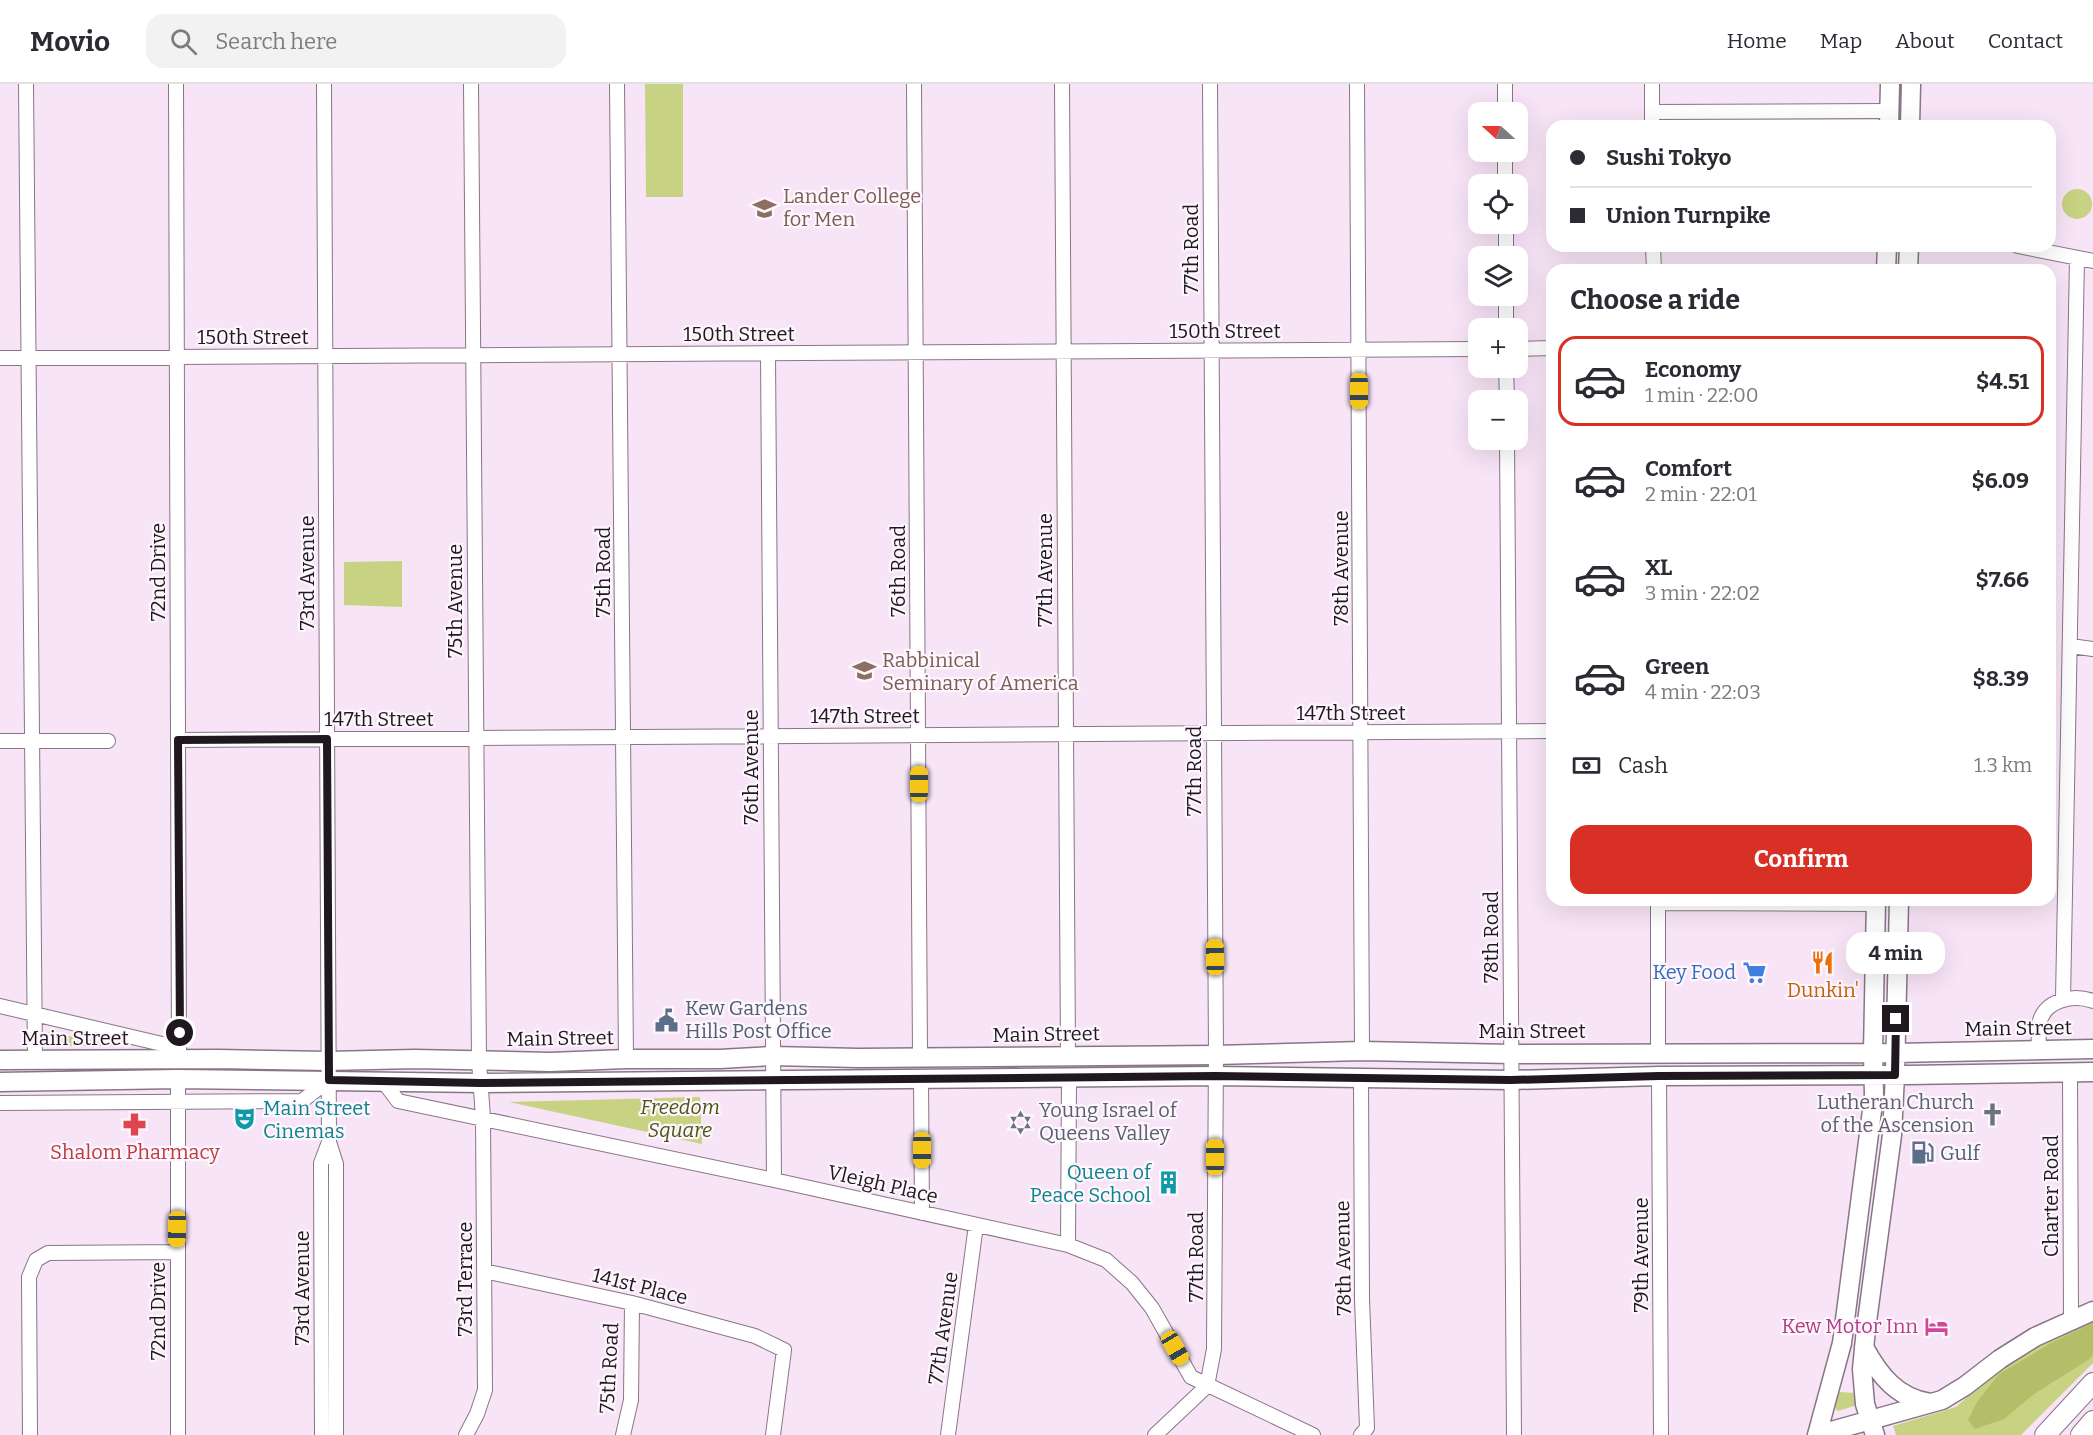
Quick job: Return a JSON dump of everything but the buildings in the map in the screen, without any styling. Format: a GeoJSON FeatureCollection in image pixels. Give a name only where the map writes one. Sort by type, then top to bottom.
{"type":"FeatureCollection","features":[{"type":"Feature","properties":{"kind":"highway"},"geometry":{"type":"LineString","coordinates":[[2045,1435],[2093,1383]]}},
{"type":"Feature","properties":{"kind":"highway"},"geometry":{"type":"LineString","coordinates":[[2081,1435],[2093,1421]]}},
{"type":"Feature","properties":{"kind":"highway"},"geometry":{"type":"LineString","coordinates":[[2087,1435],[2093,1426]]}},
{"type":"Feature","properties":{"kind":"main road"},"geometry":{"type":"LineString","coordinates":[[1889,119],[1890,84]]}},
{"type":"Feature","properties":{"kind":"main road"},"geometry":{"type":"LineString","coordinates":[[1910,120],[1911,84]]}},
{"type":"Feature","properties":{"kind":"main road"},"geometry":{"type":"LineString","coordinates":[[1875,906],[1874,1095],[1842,1343],[1817,1435],[1872,1428],[1942,1400],[2035,1337],[2093,1311]]}},
{"type":"Feature","properties":{"kind":"main road"},"geometry":{"type":"LineString","coordinates":[[1872,1428],[1863,1387],[1864,1347],[1892,1135],[1899,906]]}},
{"type":"Feature","properties":{"kind":"main road","name":"Main Street"},"geometry":{"type":"LineString","coordinates":[[0,1060],[179,1054],[328,1061],[416,1059],[550,1062],[772,1056],[920,1058],[1362,1051],[1511,1054],[1895,1053],[2093,1048]]}},
{"type":"Feature","properties":{"kind":"main road"},"geometry":{"type":"LineString","coordinates":[[0,1082],[329,1080],[481,1083],[1215,1076],[1511,1080],[1659,1076],[2093,1072]]}},
{"type":"Feature","properties":{"kind":"main road"},"geometry":{"type":"LineString","coordinates":[[1864,1347],[1874,1365],[1890,1385],[1918,1401],[1932,1403]]}},
{"type":"Feature","properties":{"kind":"main road"},"geometry":{"type":"LineString","coordinates":[[1832,1380],[1853,1388],[1863,1387]]}},
{"type":"Feature","properties":{"kind":"street"},"geometry":{"type":"LineString","coordinates":[[26,84],[35,1060]]}},
{"type":"Feature","properties":{"kind":"street","name":"72nd Drive"},"geometry":{"type":"LineString","coordinates":[[176,84],[179,1054]]}},
{"type":"Feature","properties":{"kind":"street","name":"73rd Avenue"},"geometry":{"type":"LineString","coordinates":[[322,1435],[321,1163],[328,1142],[329,1080],[324,84]]}},
{"type":"Feature","properties":{"kind":"street","name":"75th Avenue"},"geometry":{"type":"LineString","coordinates":[[471,84],[475,738],[479,1061],[483,1118]]}},
{"type":"Feature","properties":{"kind":"street","name":"75th Road"},"geometry":{"type":"LineString","coordinates":[[617,84],[626,1059]]}},
{"type":"Feature","properties":{"kind":"street","name":"76th Road"},"geometry":{"type":"LineString","coordinates":[[914,84],[920,1058]]}},
{"type":"Feature","properties":{"kind":"street","name":"77th Avenue"},"geometry":{"type":"LineString","coordinates":[[1062,84],[1068,1055]]}},
{"type":"Feature","properties":{"kind":"street","name":"77th Road"},"geometry":{"type":"LineString","coordinates":[[1207,1386],[1215,1329],[1216,1055],[1210,84]]}},
{"type":"Feature","properties":{"kind":"street","name":"78th Avenue"},"geometry":{"type":"LineString","coordinates":[[1357,84],[1362,1051]]}},
{"type":"Feature","properties":{"kind":"street"},"geometry":{"type":"LineString","coordinates":[[1505,84],[1505,102]]}},
{"type":"Feature","properties":{"kind":"street"},"geometry":{"type":"LineString","coordinates":[[1652,84],[1652,119],[1889,119]]}},
{"type":"Feature","properties":{"kind":"street"},"geometry":{"type":"LineString","coordinates":[[2048,252],[2093,261]]}},
{"type":"Feature","properties":{"kind":"street"},"geometry":{"type":"LineString","coordinates":[[2063,999],[2077,258]]}},
{"type":"Feature","properties":{"kind":"street"},"geometry":{"type":"LineString","coordinates":[[1528,349],[1546,348]]}},
{"type":"Feature","properties":{"kind":"street","name":"150th Street"},"geometry":{"type":"LineString","coordinates":[[0,358],[1468,349]]}},
{"type":"Feature","properties":{"kind":"street","name":"76th Avenue"},"geometry":{"type":"LineString","coordinates":[[768,354],[774,1180]]}},
{"type":"Feature","properties":{"kind":"street","name":"78th Road"},"geometry":{"type":"LineString","coordinates":[[1507,450],[1514,1435]]}},
{"type":"Feature","properties":{"kind":"street"},"geometry":{"type":"LineString","coordinates":[[2071,645],[2093,649]]}},
{"type":"Feature","properties":{"kind":"street","name":"147th Street"},"geometry":{"type":"LineString","coordinates":[[178,740],[1546,731]]}},
{"type":"Feature","properties":{"kind":"street"},"geometry":{"type":"LineString","coordinates":[[0,741],[108,741]]}},
{"type":"Feature","properties":{"kind":"street"},"geometry":{"type":"LineString","coordinates":[[1658,906],[1658,1053]]}},
{"type":"Feature","properties":{"kind":"street"},"geometry":{"type":"LineString","coordinates":[[2039,1050],[2039,1023],[2045,1012],[2063,999],[2080,997],[2093,1001]]}},
{"type":"Feature","properties":{"kind":"street"},"geometry":{"type":"LineString","coordinates":[[0,1006],[34,1013],[179,1054]]}},
{"type":"Feature","properties":{"kind":"street","name":"Charter Road"},"geometry":{"type":"LineString","coordinates":[[2070,1072],[2071,1320]]}},
{"type":"Feature","properties":{"kind":"street","name":"79th Avenue"},"geometry":{"type":"LineString","coordinates":[[1659,1076],[1661,1435]]}},
{"type":"Feature","properties":{"kind":"street"},"geometry":{"type":"LineString","coordinates":[[1068,1245],[1069,1078]]}},
{"type":"Feature","properties":{"kind":"street","name":"78th Avenue"},"geometry":{"type":"LineString","coordinates":[[1361,1078],[1362,1299],[1367,1428],[1361,1435]]}},
{"type":"Feature","properties":{"kind":"street"},"geometry":{"type":"LineString","coordinates":[[921,1079],[922,1213]]}},
{"type":"Feature","properties":{"kind":"street","name":"72nd Drive"},"geometry":{"type":"LineString","coordinates":[[178,1080],[178,1435]]}},
{"type":"Feature","properties":{"kind":"street"},"geometry":{"type":"LineString","coordinates":[[0,1103],[302,1101],[329,1080]]}},
{"type":"Feature","properties":{"kind":"street","name":"Vleigh Place"},"geometry":{"type":"LineString","coordinates":[[383,1081],[398,1101],[1068,1245],[1106,1260],[1132,1283],[1152,1308],[1191,1377],[1313,1435]]}},
{"type":"Feature","properties":{"kind":"street","name":"73rd Terrace"},"geometry":{"type":"LineString","coordinates":[[466,1435],[477,1414],[485,1390],[483,1118]]}},
{"type":"Feature","properties":{"kind":"street","name":"73rd Avenue"},"geometry":{"type":"LineString","coordinates":[[328,1142],[336,1164],[336,1435]]}},
{"type":"Feature","properties":{"kind":"street","name":"77th Avenue"},"geometry":{"type":"LineString","coordinates":[[948,1435],[976,1225]]}},
{"type":"Feature","properties":{"kind":"street"},"geometry":{"type":"LineString","coordinates":[[30,1435],[29,1277],[36,1260],[48,1253],[177,1252]]}},
{"type":"Feature","properties":{"kind":"street","name":"141st Place"},"geometry":{"type":"LineString","coordinates":[[484,1271],[632,1303],[755,1336],[784,1350],[773,1435]]}},
{"type":"Feature","properties":{"kind":"street","name":"75th Road"},"geometry":{"type":"LineString","coordinates":[[623,1435],[631,1400],[632,1303]]}},
{"type":"Feature","properties":{"kind":"street"},"geometry":{"type":"LineString","coordinates":[[1155,1435],[1207,1386]]}},
{"type":"Feature","properties":{"kind":"green space"},"geometry":{"type":"Polygon","coordinates":[[[645,84],[683,84],[683,197],[646,197],[645,84]]]}},
{"type":"Feature","properties":{"kind":"green space"},"geometry":{"type":"Polygon","coordinates":[[[2077,189],[2088,193],[2092,204],[2088,215],[2077,219],[2066,215],[2062,204],[2066,193],[2077,189]]]}},
{"type":"Feature","properties":{"kind":"green space"},"geometry":{"type":"Polygon","coordinates":[[[402,561],[402,607],[344,605],[344,562],[402,561]]]}},
{"type":"Feature","properties":{"kind":"green space"},"geometry":{"type":"Polygon","coordinates":[[[48,1032],[120,1046],[48,1046],[48,1032]]]}},
{"type":"Feature","properties":{"kind":"green space","name":"Freedom Square"},"geometry":{"type":"Polygon","coordinates":[[[700,1097],[702,1144],[509,1102],[700,1097]]]}},
{"type":"Feature","properties":{"kind":"green space"},"geometry":{"type":"Polygon","coordinates":[[[2093,1319],[2093,1363],[2021,1435],[1896,1435],[1893,1426],[1956,1407],[1987,1379],[2040,1344],[2093,1319]]]}},
{"type":"Feature","properties":{"kind":"green space"},"geometry":{"type":"Polygon","coordinates":[[[2093,1323],[2093,1355],[2088,1360],[2034,1394],[2004,1419],[1975,1429],[1968,1420],[1977,1402],[1999,1374],[2051,1343],[2093,1323]]]}},
{"type":"Feature","properties":{"kind":"green space"},"geometry":{"type":"Polygon","coordinates":[[[1839,1392],[1855,1393],[1857,1405],[1838,1411],[1835,1408],[1839,1392]]]}},
{"type":"Feature","properties":{"kind":"place","name":"Lander College for Men"},"geometry":{"type":"Point","coordinates":[765,208]}},
{"type":"Feature","properties":{"kind":"place","name":"Rabbinical Seminary of America"},"geometry":{"type":"Point","coordinates":[864,671]}},
{"type":"Feature","properties":{"kind":"place","name":"Dunkin'"},"geometry":{"type":"Point","coordinates":[1823,963]}},
{"type":"Feature","properties":{"kind":"place","name":"Key Food"},"geometry":{"type":"Point","coordinates":[1754,972]}},
{"type":"Feature","properties":{"kind":"place","name":"Kew Gardens Hills Post Office"},"geometry":{"type":"Point","coordinates":[667,1020]}},
{"type":"Feature","properties":{"kind":"place","name":"Lutheran Church of the Ascension"},"geometry":{"type":"Point","coordinates":[1992,1114]}},
{"type":"Feature","properties":{"kind":"place","name":"Main Street Cinemas"},"geometry":{"type":"Point","coordinates":[245,1119]}},
{"type":"Feature","properties":{"kind":"place","name":"Young Israel of Queens Valley"},"geometry":{"type":"Point","coordinates":[1021,1122]}},
{"type":"Feature","properties":{"kind":"place","name":"Shalom Pharmacy"},"geometry":{"type":"Point","coordinates":[135,1124]}},
{"type":"Feature","properties":{"kind":"place","name":"Gulf"},"geometry":{"type":"Point","coordinates":[1922,1153]}},
{"type":"Feature","properties":{"kind":"place","name":"Queen of Peace School"},"geometry":{"type":"Point","coordinates":[1169,1183]}},
{"type":"Feature","properties":{"kind":"place","name":"Kew Motor Inn"},"geometry":{"type":"Point","coordinates":[1936,1326]}},
{"type":"Feature","properties":{"kind":"route"},"geometry":{"type":"LineString","coordinates":[[180,1033],[178,740],[327,739],[329,1080],[481,1083],[1215,1076],[1511,1080],[1659,1076],[1895,1075],[1896,1019]]}}]}
